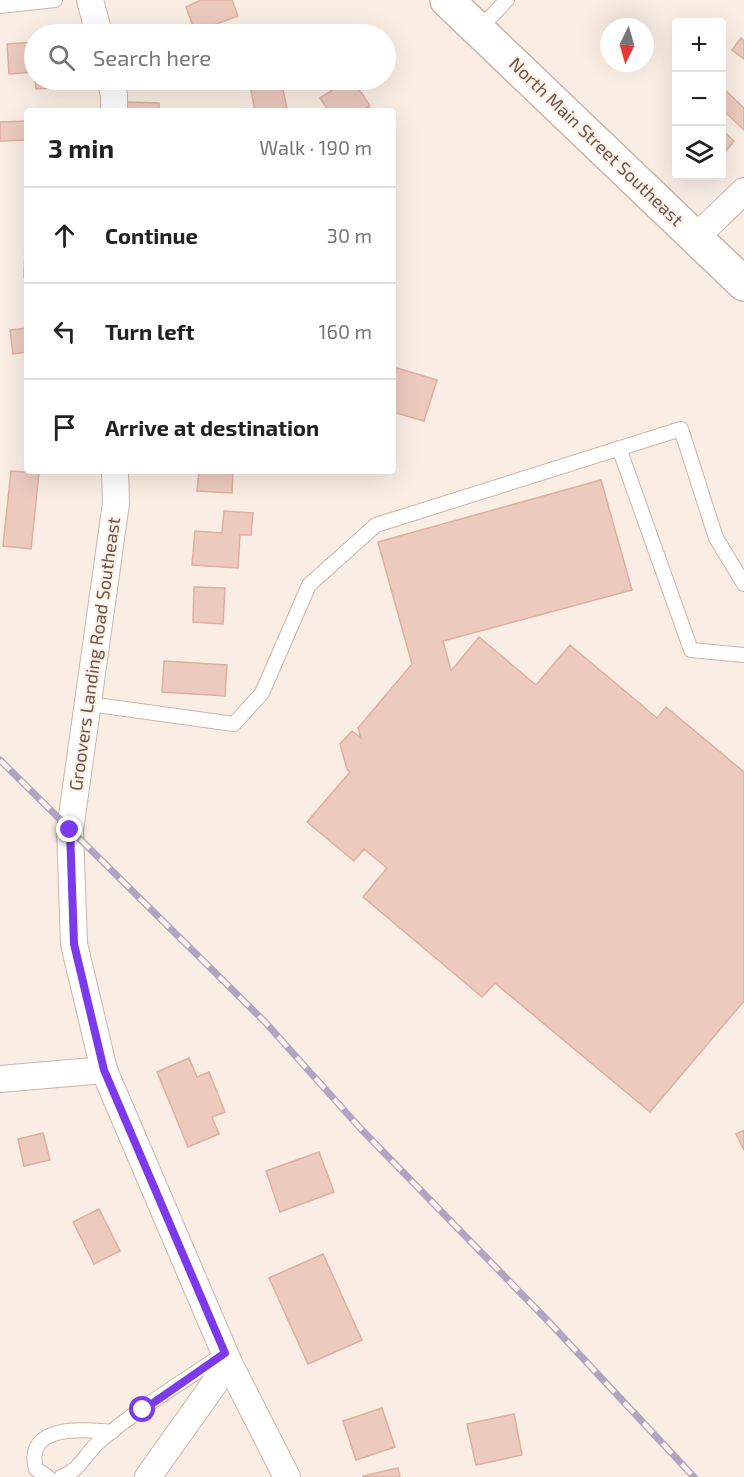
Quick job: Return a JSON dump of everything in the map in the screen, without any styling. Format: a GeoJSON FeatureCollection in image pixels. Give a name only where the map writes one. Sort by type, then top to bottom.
{"type":"FeatureCollection","features":[{"type":"Feature","properties":{"kind":"street"},"geometry":{"type":"LineString","coordinates":[[90,0],[96,24]]}},
{"type":"Feature","properties":{"kind":"street","name":"North Main Street Southeast"},"geometry":{"type":"LineString","coordinates":[[447,0],[744,284]]}},
{"type":"Feature","properties":{"kind":"street"},"geometry":{"type":"LineString","coordinates":[[113,90],[114,108]]}},
{"type":"Feature","properties":{"kind":"street"},"geometry":{"type":"LineString","coordinates":[[696,237],[744,191]]}},
{"type":"Feature","properties":{"kind":"street","name":"Groovers Landing Road Southeast"},"geometry":{"type":"LineString","coordinates":[[115,474],[116,503],[70,830],[74,944],[104,1070],[227,1358],[287,1477]]}},
{"type":"Feature","properties":{"kind":"street"},"geometry":{"type":"LineString","coordinates":[[0,1079],[104,1070]]}},
{"type":"Feature","properties":{"kind":"street"},"geometry":{"type":"LineString","coordinates":[[148,1477],[227,1358]]}},
{"type":"Feature","properties":{"kind":"lane"},"geometry":{"type":"LineString","coordinates":[[0,6],[55,0]]}},
{"type":"Feature","properties":{"kind":"lane"},"geometry":{"type":"LineString","coordinates":[[478,30],[507,0]]}},
{"type":"Feature","properties":{"kind":"lane"},"geometry":{"type":"LineString","coordinates":[[89,704],[234,724],[262,693],[309,585],[376,525],[681,429],[716,538],[744,584]]}},
{"type":"Feature","properties":{"kind":"lane"},"geometry":{"type":"LineString","coordinates":[[619,448],[691,650],[744,654]]}},
{"type":"Feature","properties":{"kind":"lane"},"geometry":{"type":"LineString","coordinates":[[61,1477],[81,1464],[99,1442],[112,1432],[227,1358]]}},
{"type":"Feature","properties":{"kind":"lane"},"geometry":{"type":"LineString","coordinates":[[48,1477],[36,1469],[33,1458],[35,1447],[45,1439],[58,1431],[72,1429],[112,1432]]}},
{"type":"Feature","properties":{"kind":"building"},"geometry":{"type":"Polygon","coordinates":[[[201,0],[232,0],[238,16],[216,24],[192,24],[186,7],[201,0]]]}},
{"type":"Feature","properties":{"kind":"building"},"geometry":{"type":"Polygon","coordinates":[[[741,38],[744,41],[744,59],[732,50],[741,38]]]}},
{"type":"Feature","properties":{"kind":"building"},"geometry":{"type":"Polygon","coordinates":[[[24,43],[24,73],[9,74],[7,44],[24,43]]]}},
{"type":"Feature","properties":{"kind":"building"},"geometry":{"type":"Polygon","coordinates":[[[251,90],[283,90],[287,108],[254,108],[251,90]]]}},
{"type":"Feature","properties":{"kind":"building"},"geometry":{"type":"Polygon","coordinates":[[[332,90],[360,90],[370,106],[367,108],[327,108],[320,98],[332,90]]]}},
{"type":"Feature","properties":{"kind":"building"},"geometry":{"type":"Polygon","coordinates":[[[726,91],[744,108],[744,130],[726,113],[726,91]]]}},
{"type":"Feature","properties":{"kind":"building"},"geometry":{"type":"Polygon","coordinates":[[[126,102],[159,103],[159,108],[126,108],[126,102]]]}},
{"type":"Feature","properties":{"kind":"building"},"geometry":{"type":"Polygon","coordinates":[[[24,121],[24,140],[0,141],[0,122],[24,121]]]}},
{"type":"Feature","properties":{"kind":"building"},"geometry":{"type":"Polygon","coordinates":[[[726,134],[734,141],[726,151],[726,134]]]}},
{"type":"Feature","properties":{"kind":"building"},"geometry":{"type":"Polygon","coordinates":[[[24,328],[24,352],[13,354],[10,330],[24,328]]]}},
{"type":"Feature","properties":{"kind":"building"},"geometry":{"type":"Polygon","coordinates":[[[397,368],[437,380],[424,421],[396,413],[397,368]]]}},
{"type":"Feature","properties":{"kind":"building"},"geometry":{"type":"Polygon","coordinates":[[[11,471],[39,474],[31,549],[3,546],[11,471]]]}},
{"type":"Feature","properties":{"kind":"building"},"geometry":{"type":"Polygon","coordinates":[[[199,474],[233,474],[232,493],[197,491],[199,474]]]}},
{"type":"Feature","properties":{"kind":"building"},"geometry":{"type":"Polygon","coordinates":[[[601,480],[632,590],[443,641],[451,671],[479,637],[536,685],[570,645],[657,718],[666,707],[744,772],[744,1001],[650,1112],[495,983],[482,997],[363,897],[387,868],[364,849],[354,861],[307,822],[350,772],[347,769],[340,744],[352,731],[361,738],[358,728],[412,664],[378,542],[601,480]]]}},
{"type":"Feature","properties":{"kind":"building"},"geometry":{"type":"Polygon","coordinates":[[[224,511],[253,513],[251,535],[240,535],[238,568],[192,565],[195,531],[222,533],[224,511]]]}},
{"type":"Feature","properties":{"kind":"building"},"geometry":{"type":"Polygon","coordinates":[[[194,587],[225,588],[223,624],[193,622],[194,587]]]}},
{"type":"Feature","properties":{"kind":"building"},"geometry":{"type":"Polygon","coordinates":[[[164,661],[227,665],[225,696],[162,692],[164,661]]]}},
{"type":"Feature","properties":{"kind":"building"},"geometry":{"type":"Polygon","coordinates":[[[189,1058],[197,1077],[209,1072],[225,1112],[212,1117],[219,1134],[188,1147],[157,1072],[189,1058]]]}},
{"type":"Feature","properties":{"kind":"building"},"geometry":{"type":"Polygon","coordinates":[[[744,1130],[744,1150],[736,1134],[744,1130]]]}},
{"type":"Feature","properties":{"kind":"building"},"geometry":{"type":"Polygon","coordinates":[[[43,1133],[50,1160],[24,1166],[18,1139],[43,1133]]]}},
{"type":"Feature","properties":{"kind":"building"},"geometry":{"type":"Polygon","coordinates":[[[319,1152],[334,1192],[280,1212],[266,1171],[319,1152]]]}},
{"type":"Feature","properties":{"kind":"building"},"geometry":{"type":"Polygon","coordinates":[[[99,1209],[120,1251],[94,1264],[73,1222],[99,1209]]]}},
{"type":"Feature","properties":{"kind":"building"},"geometry":{"type":"Polygon","coordinates":[[[323,1254],[362,1340],[308,1364],[269,1278],[323,1254]]]}},
{"type":"Feature","properties":{"kind":"building"},"geometry":{"type":"Polygon","coordinates":[[[382,1408],[395,1447],[356,1460],[343,1421],[382,1408]]]}},
{"type":"Feature","properties":{"kind":"building"},"geometry":{"type":"Polygon","coordinates":[[[514,1414],[522,1455],[476,1465],[467,1424],[514,1414]]]}},
{"type":"Feature","properties":{"kind":"building"},"geometry":{"type":"Polygon","coordinates":[[[398,1468],[400,1477],[363,1477],[363,1476],[398,1468]]]}},
{"type":"Feature","properties":{"kind":"railway"},"geometry":{"type":"LineString","coordinates":[[0,760],[265,1022],[361,1129],[548,1321],[694,1477]]}},
{"type":"Feature","properties":{"kind":"route"},"geometry":{"type":"LineString","coordinates":[[70,830],[74,944],[104,1070],[225,1353],[143,1410]]}}]}
